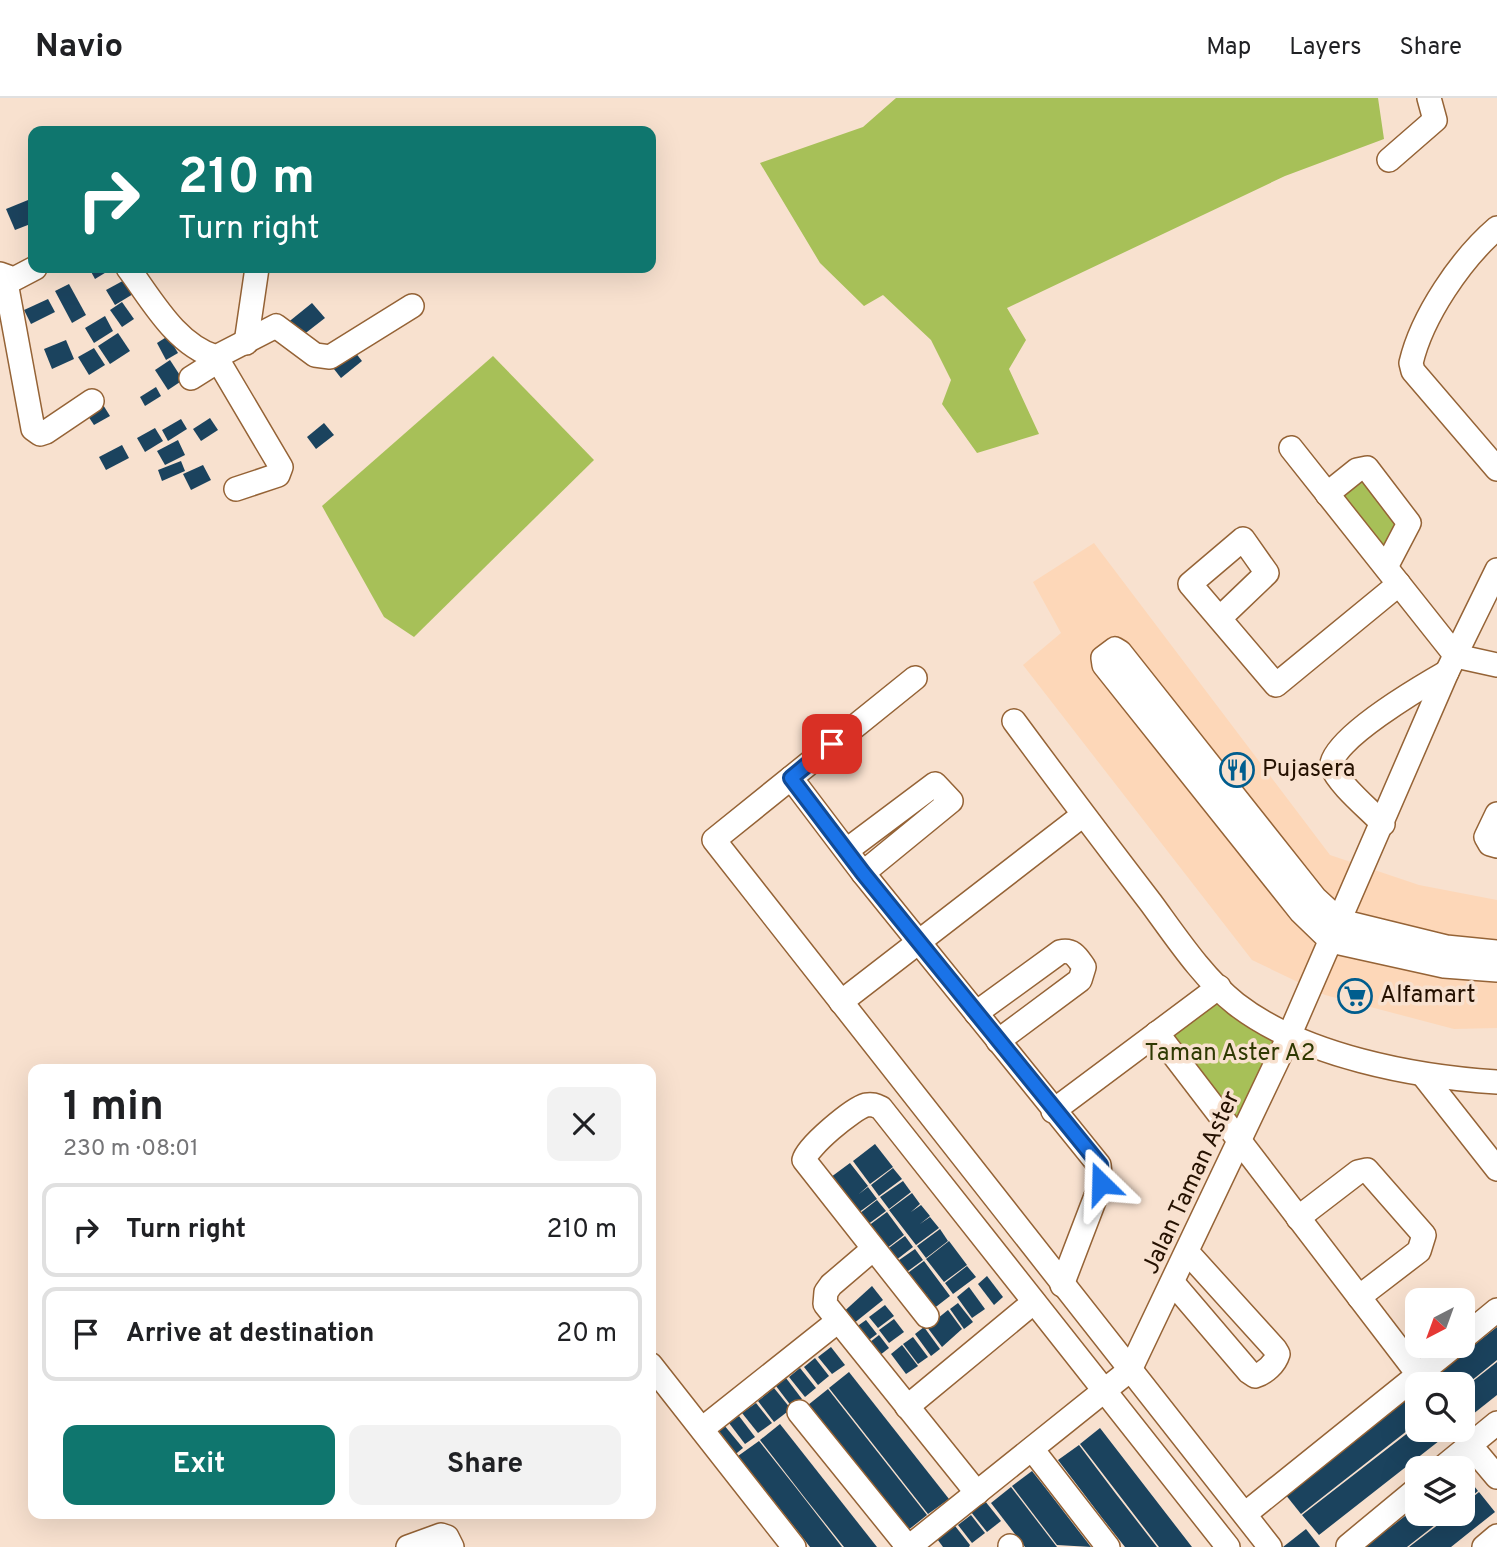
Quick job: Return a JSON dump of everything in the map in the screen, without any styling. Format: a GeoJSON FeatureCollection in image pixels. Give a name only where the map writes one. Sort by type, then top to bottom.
{"type":"FeatureCollection","features":[{"type":"Feature","properties":{"kind":"street"},"geometry":{"type":"LineString","coordinates":[[1389,160],[1435,120],[1429,98]]}},
{"type":"Feature","properties":{"kind":"street"},"geometry":{"type":"LineString","coordinates":[[1497,228],[1470,254],[1445,292],[1413,354],[1413,371],[1497,469]]}},
{"type":"Feature","properties":{"kind":"street"},"geometry":{"type":"LineString","coordinates":[[28,272],[22,277],[3,275],[33,429],[40,434],[46,432],[92,401]]}},
{"type":"Feature","properties":{"kind":"street"},"geometry":{"type":"LineString","coordinates":[[132,273],[177,332],[217,359],[281,467],[278,475],[236,489]]}},
{"type":"Feature","properties":{"kind":"street"},"geometry":{"type":"LineString","coordinates":[[246,343],[256,273]]}},
{"type":"Feature","properties":{"kind":"street"},"geometry":{"type":"LineString","coordinates":[[191,378],[217,359],[276,326],[315,355],[330,357],[412,306]]}},
{"type":"Feature","properties":{"kind":"street"},"geometry":{"type":"LineString","coordinates":[[1291,448],[1392,576],[1451,664]]}},
{"type":"Feature","properties":{"kind":"street"},"geometry":{"type":"LineString","coordinates":[[1220,618],[1276,685],[1392,576],[1409,523],[1404,514],[1367,468],[1357,470],[1327,494]]}},
{"type":"Feature","properties":{"kind":"street","name":"Jalan Taman Aster"},"geometry":{"type":"LineString","coordinates":[[1130,1370],[1188,1254],[1290,1036],[1451,664],[1491,604],[1497,569]]}},
{"type":"Feature","properties":{"kind":"street"},"geometry":{"type":"LineString","coordinates":[[1497,952],[1336,931],[1315,898],[1120,652],[1115,649],[1103,658],[1104,665],[1301,912],[1336,931],[1444,966],[1497,970]]}},
{"type":"Feature","properties":{"kind":"street"},"geometry":{"type":"LineString","coordinates":[[1383,824],[1332,767],[1332,756],[1337,748],[1451,664],[1497,665]]}},
{"type":"Feature","properties":{"kind":"street"},"geometry":{"type":"LineString","coordinates":[[915,678],[713,839],[1270,1547]]}},
{"type":"Feature","properties":{"kind":"street"},"geometry":{"type":"LineString","coordinates":[[1014,721],[1083,815],[1219,988],[1237,1004],[1290,1036],[1423,1075],[1497,1082]]}},
{"type":"Feature","properties":{"kind":"street"},"geometry":{"type":"LineString","coordinates":[[791,778],[863,873],[1053,1111],[1100,1165],[1102,1174],[1062,1285]]}},
{"type":"Feature","properties":{"kind":"street"},"geometry":{"type":"LineString","coordinates":[[847,850],[935,784],[951,801],[863,873]]}},
{"type":"Feature","properties":{"kind":"street"},"geometry":{"type":"LineString","coordinates":[[1497,814],[1486,837],[1490,844],[1497,846]]}},
{"type":"Feature","properties":{"kind":"street"},"geometry":{"type":"LineString","coordinates":[[841,1002],[1083,815]]}},
{"type":"Feature","properties":{"kind":"street"},"geometry":{"type":"LineString","coordinates":[[976,1013],[1060,952],[1068,950],[1074,953],[1084,967],[1080,980],[998,1041]]}},
{"type":"Feature","properties":{"kind":"street"},"geometry":{"type":"LineString","coordinates":[[1053,1111],[1219,988]]}},
{"type":"Feature","properties":{"kind":"street"},"geometry":{"type":"LineString","coordinates":[[1157,1033],[1416,1372]]}},
{"type":"Feature","properties":{"kind":"street"},"geometry":{"type":"LineString","coordinates":[[1423,1075],[1497,1169]]}},
{"type":"Feature","properties":{"kind":"street"},"geometry":{"type":"LineString","coordinates":[[927,1316],[872,1250],[804,1160],[810,1148],[862,1106],[873,1104],[881,1108],[1228,1547]]}},
{"type":"Feature","properties":{"kind":"street"},"geometry":{"type":"LineString","coordinates":[[1298,1218],[1358,1172],[1367,1170],[1424,1235],[1419,1251],[1359,1297]]}},
{"type":"Feature","properties":{"kind":"street"},"geometry":{"type":"LineString","coordinates":[[872,1250],[826,1292],[825,1304],[977,1493]]}},
{"type":"Feature","properties":{"kind":"street"},"geometry":{"type":"LineString","coordinates":[[1174,1283],[1249,1372],[1255,1376],[1262,1374],[1276,1360],[1278,1354],[1275,1349],[1188,1254]]}},
{"type":"Feature","properties":{"kind":"street"},"geometry":{"type":"LineString","coordinates":[[907,1407],[1034,1302]]}},
{"type":"Feature","properties":{"kind":"street"},"geometry":{"type":"LineString","coordinates":[[1475,1328],[1497,1310]]}},
{"type":"Feature","properties":{"kind":"street"},"geometry":{"type":"LineString","coordinates":[[702,1429],[838,1321]]}},
{"type":"Feature","properties":{"kind":"street"},"geometry":{"type":"LineString","coordinates":[[1421,1372],[1439,1358]]}},
{"type":"Feature","properties":{"kind":"street"},"geometry":{"type":"LineString","coordinates":[[799,1412],[909,1547],[1130,1370]]}},
{"type":"Feature","properties":{"kind":"street"},"geometry":{"type":"LineString","coordinates":[[656,1371],[794,1547]]}},
{"type":"Feature","properties":{"kind":"street"},"geometry":{"type":"LineString","coordinates":[[1245,1514],[1405,1385]]}},
{"type":"Feature","properties":{"kind":"street"},"geometry":{"type":"LineString","coordinates":[[1457,1456],[1497,1423]]}},
{"type":"Feature","properties":{"kind":"street"},"geometry":{"type":"LineString","coordinates":[[1471,1445],[1497,1477]]}},
{"type":"Feature","properties":{"kind":"street"},"geometry":{"type":"LineString","coordinates":[[1032,1449],[1108,1547]]}},
{"type":"Feature","properties":{"kind":"street"},"geometry":{"type":"LineString","coordinates":[[1348,1546],[1405,1499]]}},
{"type":"Feature","properties":{"kind":"street"},"geometry":{"type":"LineString","coordinates":[[408,1547],[441,1535],[447,1537],[452,1547]]}},
{"type":"Feature","properties":{"kind":"street"},"geometry":{"type":"LineString","coordinates":[[1484,1547],[1497,1536]]}},
{"type":"Feature","properties":{"kind":"shaded area"},"geometry":{"type":"Polygon","coordinates":[[[1094,543],[1330,855],[1419,885],[1497,900],[1497,1028],[1454,1029],[1325,995],[1252,960],[1023,665],[1061,633],[1033,582],[1094,543]]]}},
{"type":"Feature","properties":{"kind":"green space"},"geometry":{"type":"Polygon","coordinates":[[[896,98],[1378,98],[1384,139],[1285,176],[1007,308],[1026,340],[1009,369],[1039,434],[977,453],[942,404],[951,380],[931,340],[883,295],[864,306],[820,263],[760,163],[863,127],[896,98]]]}},
{"type":"Feature","properties":{"kind":"green space"},"geometry":{"type":"Polygon","coordinates":[[[493,356],[594,460],[414,637],[384,617],[322,506],[493,356]]]}},
{"type":"Feature","properties":{"kind":"green space"},"geometry":{"type":"Polygon","coordinates":[[[1358,473],[1402,515],[1385,563],[1332,494],[1358,473]]]}},
{"type":"Feature","properties":{"kind":"green space","name":"Taman Aster A2"},"geometry":{"type":"Polygon","coordinates":[[[1224,996],[1285,1036],[1241,1139],[1166,1039],[1224,996]]]}},
{"type":"Feature","properties":{"kind":"building"},"geometry":{"type":"Polygon","coordinates":[[[28,200],[28,225],[15,230],[6,209],[28,200]]]}},
{"type":"Feature","properties":{"kind":"building"},"geometry":{"type":"Polygon","coordinates":[[[92,273],[105,273],[95,279],[92,273]]]}},
{"type":"Feature","properties":{"kind":"building"},"geometry":{"type":"Polygon","coordinates":[[[130,277],[138,291],[115,305],[106,290],[130,277]]]}},
{"type":"Feature","properties":{"kind":"building"},"geometry":{"type":"Polygon","coordinates":[[[69,284],[86,315],[72,323],[55,291],[69,284]]]}},
{"type":"Feature","properties":{"kind":"building"},"geometry":{"type":"Polygon","coordinates":[[[48,299],[55,312],[31,324],[24,310],[48,299]]]}},
{"type":"Feature","properties":{"kind":"building"},"geometry":{"type":"Polygon","coordinates":[[[122,302],[134,319],[122,327],[110,310],[122,302]]]}},
{"type":"Feature","properties":{"kind":"building"},"geometry":{"type":"Polygon","coordinates":[[[312,303],[325,318],[298,339],[286,324],[312,303]]]}},
{"type":"Feature","properties":{"kind":"building"},"geometry":{"type":"Polygon","coordinates":[[[105,316],[113,331],[94,343],[85,328],[105,316]]]}},
{"type":"Feature","properties":{"kind":"building"},"geometry":{"type":"Polygon","coordinates":[[[118,333],[130,351],[110,364],[98,346],[118,333]]]}},
{"type":"Feature","properties":{"kind":"building"},"geometry":{"type":"Polygon","coordinates":[[[168,336],[178,353],[166,360],[157,343],[168,336]]]}},
{"type":"Feature","properties":{"kind":"building"},"geometry":{"type":"Polygon","coordinates":[[[66,340],[74,359],[52,369],[44,349],[66,340]]]}},
{"type":"Feature","properties":{"kind":"building"},"geometry":{"type":"Polygon","coordinates":[[[351,347],[362,361],[341,378],[330,364],[351,347]]]}},
{"type":"Feature","properties":{"kind":"building"},"geometry":{"type":"Polygon","coordinates":[[[94,348],[105,365],[89,375],[78,357],[94,348]]]}},
{"type":"Feature","properties":{"kind":"building"},"geometry":{"type":"Polygon","coordinates":[[[170,360],[183,380],[168,390],[155,370],[170,360]]]}},
{"type":"Feature","properties":{"kind":"building"},"geometry":{"type":"Polygon","coordinates":[[[156,387],[161,396],[145,406],[140,397],[156,387]]]}},
{"type":"Feature","properties":{"kind":"building"},"geometry":{"type":"Polygon","coordinates":[[[100,400],[110,416],[94,425],[84,410],[100,400]]]}},
{"type":"Feature","properties":{"kind":"building"},"geometry":{"type":"Polygon","coordinates":[[[210,418],[218,430],[201,441],[193,429],[210,418]]]}},
{"type":"Feature","properties":{"kind":"building"},"geometry":{"type":"Polygon","coordinates":[[[181,419],[187,429],[168,441],[162,430],[181,419]]]}},
{"type":"Feature","properties":{"kind":"building"},"geometry":{"type":"Polygon","coordinates":[[[324,423],[334,435],[316,449],[307,437],[324,423]]]}},
{"type":"Feature","properties":{"kind":"building"},"geometry":{"type":"Polygon","coordinates":[[[155,428],[163,441],[145,452],[137,438],[155,428]]]}},
{"type":"Feature","properties":{"kind":"building"},"geometry":{"type":"Polygon","coordinates":[[[178,440],[185,455],[165,465],[157,451],[178,440]]]}},
{"type":"Feature","properties":{"kind":"building"},"geometry":{"type":"Polygon","coordinates":[[[122,445],[129,458],[106,470],[99,457],[122,445]]]}},
{"type":"Feature","properties":{"kind":"building"},"geometry":{"type":"Polygon","coordinates":[[[181,461],[185,471],[162,481],[158,470],[181,461]]]}},
{"type":"Feature","properties":{"kind":"building"},"geometry":{"type":"Polygon","coordinates":[[[203,465],[211,480],[191,490],[183,474],[203,465]]]}},
{"type":"Feature","properties":{"kind":"building"},"geometry":{"type":"Polygon","coordinates":[[[875,1144],[893,1167],[870,1184],[853,1161],[875,1144]]]}},
{"type":"Feature","properties":{"kind":"building"},"geometry":{"type":"Polygon","coordinates":[[[850,1163],[868,1186],[859,1194],[868,1187],[877,1199],[854,1216],[827,1180],[850,1163]]]}},
{"type":"Feature","properties":{"kind":"building"},"geometry":{"type":"Polygon","coordinates":[[[893,1168],[902,1179],[879,1196],[871,1185],[893,1168]]]}},
{"type":"Feature","properties":{"kind":"building"},"geometry":{"type":"Polygon","coordinates":[[[903,1181],[911,1192],[889,1209],[880,1197],[903,1181]]]}},
{"type":"Feature","properties":{"kind":"building"},"geometry":{"type":"Polygon","coordinates":[[[912,1193],[920,1204],[911,1212],[921,1205],[930,1216],[920,1224],[930,1217],[939,1228],[916,1245],[889,1210],[912,1193]]]}},
{"type":"Feature","properties":{"kind":"building"},"geometry":{"type":"Polygon","coordinates":[[[877,1200],[886,1211],[863,1228],[855,1217],[877,1200]]]}},
{"type":"Feature","properties":{"kind":"building"},"geometry":{"type":"Polygon","coordinates":[[[887,1212],[904,1235],[882,1252],[864,1229],[887,1212]]]}},
{"type":"Feature","properties":{"kind":"building"},"geometry":{"type":"Polygon","coordinates":[[[940,1229],[948,1241],[926,1258],[917,1246],[940,1229]]]}},
{"type":"Feature","properties":{"kind":"building"},"geometry":{"type":"Polygon","coordinates":[[[905,1236],[913,1247],[891,1264],[882,1253],[905,1236]]]}},
{"type":"Feature","properties":{"kind":"building"},"geometry":{"type":"Polygon","coordinates":[[[949,1241],[967,1265],[944,1282],[926,1259],[949,1241]]]}},
{"type":"Feature","properties":{"kind":"building"},"geometry":{"type":"Polygon","coordinates":[[[915,1249],[923,1260],[900,1277],[892,1265],[915,1249]]]}},
{"type":"Feature","properties":{"kind":"building"},"geometry":{"type":"Polygon","coordinates":[[[924,1261],[950,1296],[928,1313],[919,1302],[928,1294],[919,1301],[901,1278],[924,1261]]]}},
{"type":"Feature","properties":{"kind":"building"},"geometry":{"type":"Polygon","coordinates":[[[967,1266],[976,1277],[953,1294],[945,1283],[967,1266]]]}},
{"type":"Feature","properties":{"kind":"building"},"geometry":{"type":"Polygon","coordinates":[[[987,1276],[1003,1297],[994,1305],[978,1284],[987,1276]]]}},
{"type":"Feature","properties":{"kind":"building"},"geometry":{"type":"Polygon","coordinates":[[[872,1286],[883,1300],[848,1328],[839,1316],[872,1286]]]}},
{"type":"Feature","properties":{"kind":"building"},"geometry":{"type":"Polygon","coordinates":[[[969,1287],[985,1309],[972,1318],[957,1297],[969,1287]]]}},
{"type":"Feature","properties":{"kind":"building"},"geometry":{"type":"Polygon","coordinates":[[[958,1303],[973,1322],[964,1329],[950,1309],[958,1303]]]}},
{"type":"Feature","properties":{"kind":"building"},"geometry":{"type":"Polygon","coordinates":[[[885,1305],[894,1316],[878,1328],[869,1317],[885,1305]]]}},
{"type":"Feature","properties":{"kind":"building"},"geometry":{"type":"Polygon","coordinates":[[[948,1310],[962,1329],[942,1347],[927,1327],[948,1310]]]}},
{"type":"Feature","properties":{"kind":"building"},"geometry":{"type":"Polygon","coordinates":[[[894,1319],[904,1332],[889,1343],[879,1330],[894,1319]]]}},
{"type":"Feature","properties":{"kind":"building"},"geometry":{"type":"Polygon","coordinates":[[[866,1320],[877,1334],[862,1345],[852,1330],[866,1320]]]}},
{"type":"Feature","properties":{"kind":"building"},"geometry":{"type":"Polygon","coordinates":[[[924,1327],[940,1349],[931,1356],[915,1334],[924,1327]]]}},
{"type":"Feature","properties":{"kind":"building"},"geometry":{"type":"Polygon","coordinates":[[[1497,1327],[1497,1360],[1476,1377],[1475,1372],[1440,1372],[1458,1358],[1475,1358],[1475,1344],[1497,1327]]]}},
{"type":"Feature","properties":{"kind":"building"},"geometry":{"type":"Polygon","coordinates":[[[879,1335],[889,1348],[875,1359],[865,1346],[879,1335]]]}},
{"type":"Feature","properties":{"kind":"building"},"geometry":{"type":"Polygon","coordinates":[[[913,1337],[928,1357],[918,1364],[903,1344],[913,1337]]]}},
{"type":"Feature","properties":{"kind":"building"},"geometry":{"type":"Polygon","coordinates":[[[902,1345],[918,1366],[906,1374],[891,1354],[902,1345]]]}},
{"type":"Feature","properties":{"kind":"building"},"geometry":{"type":"Polygon","coordinates":[[[831,1347],[845,1365],[832,1374],[818,1357],[831,1347]]]}},
{"type":"Feature","properties":{"kind":"building"},"geometry":{"type":"Polygon","coordinates":[[[815,1358],[829,1376],[818,1385],[804,1367],[815,1358]]]}},
{"type":"Feature","properties":{"kind":"building"},"geometry":{"type":"Polygon","coordinates":[[[1497,1362],[1497,1395],[1475,1412],[1475,1379],[1497,1362]]]}},
{"type":"Feature","properties":{"kind":"building"},"geometry":{"type":"Polygon","coordinates":[[[800,1368],[816,1388],[805,1397],[789,1377],[800,1368]]]}},
{"type":"Feature","properties":{"kind":"building"},"geometry":{"type":"Polygon","coordinates":[[[849,1372],[949,1499],[928,1514],[829,1388],[849,1372]]]}},
{"type":"Feature","properties":{"kind":"building"},"geometry":{"type":"Polygon","coordinates":[[[786,1378],[802,1399],[792,1407],[776,1386],[786,1378]]]}},
{"type":"Feature","properties":{"kind":"building"},"geometry":{"type":"Polygon","coordinates":[[[774,1388],[791,1409],[774,1422],[758,1401],[774,1388]]]}},
{"type":"Feature","properties":{"kind":"building"},"geometry":{"type":"Polygon","coordinates":[[[828,1389],[927,1515],[907,1531],[808,1405],[828,1389]]]}},
{"type":"Feature","properties":{"kind":"building"},"geometry":{"type":"Polygon","coordinates":[[[1405,1400],[1405,1432],[1301,1514],[1285,1494],[1405,1400]]]}},
{"type":"Feature","properties":{"kind":"building"},"geometry":{"type":"Polygon","coordinates":[[[756,1403],[772,1423],[758,1433],[742,1413],[756,1403]]]}},
{"type":"Feature","properties":{"kind":"building"},"geometry":{"type":"Polygon","coordinates":[[[739,1416],[755,1437],[745,1444],[729,1423],[739,1416]]]}},
{"type":"Feature","properties":{"kind":"building"},"geometry":{"type":"Polygon","coordinates":[[[780,1424],[877,1547],[844,1547],[805,1498],[760,1440],[780,1424]]]}},
{"type":"Feature","properties":{"kind":"building"},"geometry":{"type":"Polygon","coordinates":[[[724,1425],[743,1448],[732,1457],[714,1433],[724,1425]]]}},
{"type":"Feature","properties":{"kind":"building"},"geometry":{"type":"Polygon","coordinates":[[[1100,1428],[1192,1547],[1159,1547],[1080,1444],[1100,1428]]]}},
{"type":"Feature","properties":{"kind":"building"},"geometry":{"type":"Polygon","coordinates":[[[1405,1435],[1405,1442],[1438,1442],[1420,1456],[1405,1456],[1405,1468],[1319,1535],[1302,1515],[1405,1435]]]}},
{"type":"Feature","properties":{"kind":"building"},"geometry":{"type":"Polygon","coordinates":[[[759,1441],[842,1547],[810,1547],[738,1456],[759,1441]]]}},
{"type":"Feature","properties":{"kind":"building"},"geometry":{"type":"Polygon","coordinates":[[[1079,1445],[1157,1547],[1125,1547],[1103,1519],[1058,1460],[1079,1445]]]}},
{"type":"Feature","properties":{"kind":"building"},"geometry":{"type":"Polygon","coordinates":[[[1032,1471],[1091,1547],[1057,1545],[1012,1486],[1032,1471]]]}},
{"type":"Feature","properties":{"kind":"building"},"geometry":{"type":"Polygon","coordinates":[[[1011,1487],[1057,1547],[1025,1547],[991,1503],[1011,1487]]]}},
{"type":"Feature","properties":{"kind":"building"},"geometry":{"type":"Polygon","coordinates":[[[1479,1492],[1495,1512],[1451,1547],[1409,1547],[1436,1526],[1475,1526],[1475,1495],[1479,1492]]]}},
{"type":"Feature","properties":{"kind":"building"},"geometry":{"type":"Polygon","coordinates":[[[985,1501],[1001,1521],[987,1532],[971,1512],[985,1501]]]}},
{"type":"Feature","properties":{"kind":"building"},"geometry":{"type":"Polygon","coordinates":[[[971,1515],[985,1533],[972,1543],[958,1525],[971,1515]]]}},
{"type":"Feature","properties":{"kind":"building"},"geometry":{"type":"Polygon","coordinates":[[[1405,1516],[1405,1526],[1434,1526],[1407,1547],[1365,1547],[1405,1516]]]}},
{"type":"Feature","properties":{"kind":"building"},"geometry":{"type":"Polygon","coordinates":[[[952,1522],[969,1547],[943,1547],[935,1536],[952,1522]]]}},
{"type":"Feature","properties":{"kind":"building"},"geometry":{"type":"Polygon","coordinates":[[[1306,1529],[1320,1547],[1283,1547],[1306,1529]]]}},
{"type":"Feature","properties":{"kind":"place","name":"Pujasera"},"geometry":{"type":"Point","coordinates":[1237,770]}},
{"type":"Feature","properties":{"kind":"place","name":"Alfamart"},"geometry":{"type":"Point","coordinates":[1355,996]}},
{"type":"Feature","properties":{"kind":"route"},"geometry":{"type":"LineString","coordinates":[[832,744],[791,778],[863,873],[1053,1111],[1100,1165],[1101,1183]]}}]}
